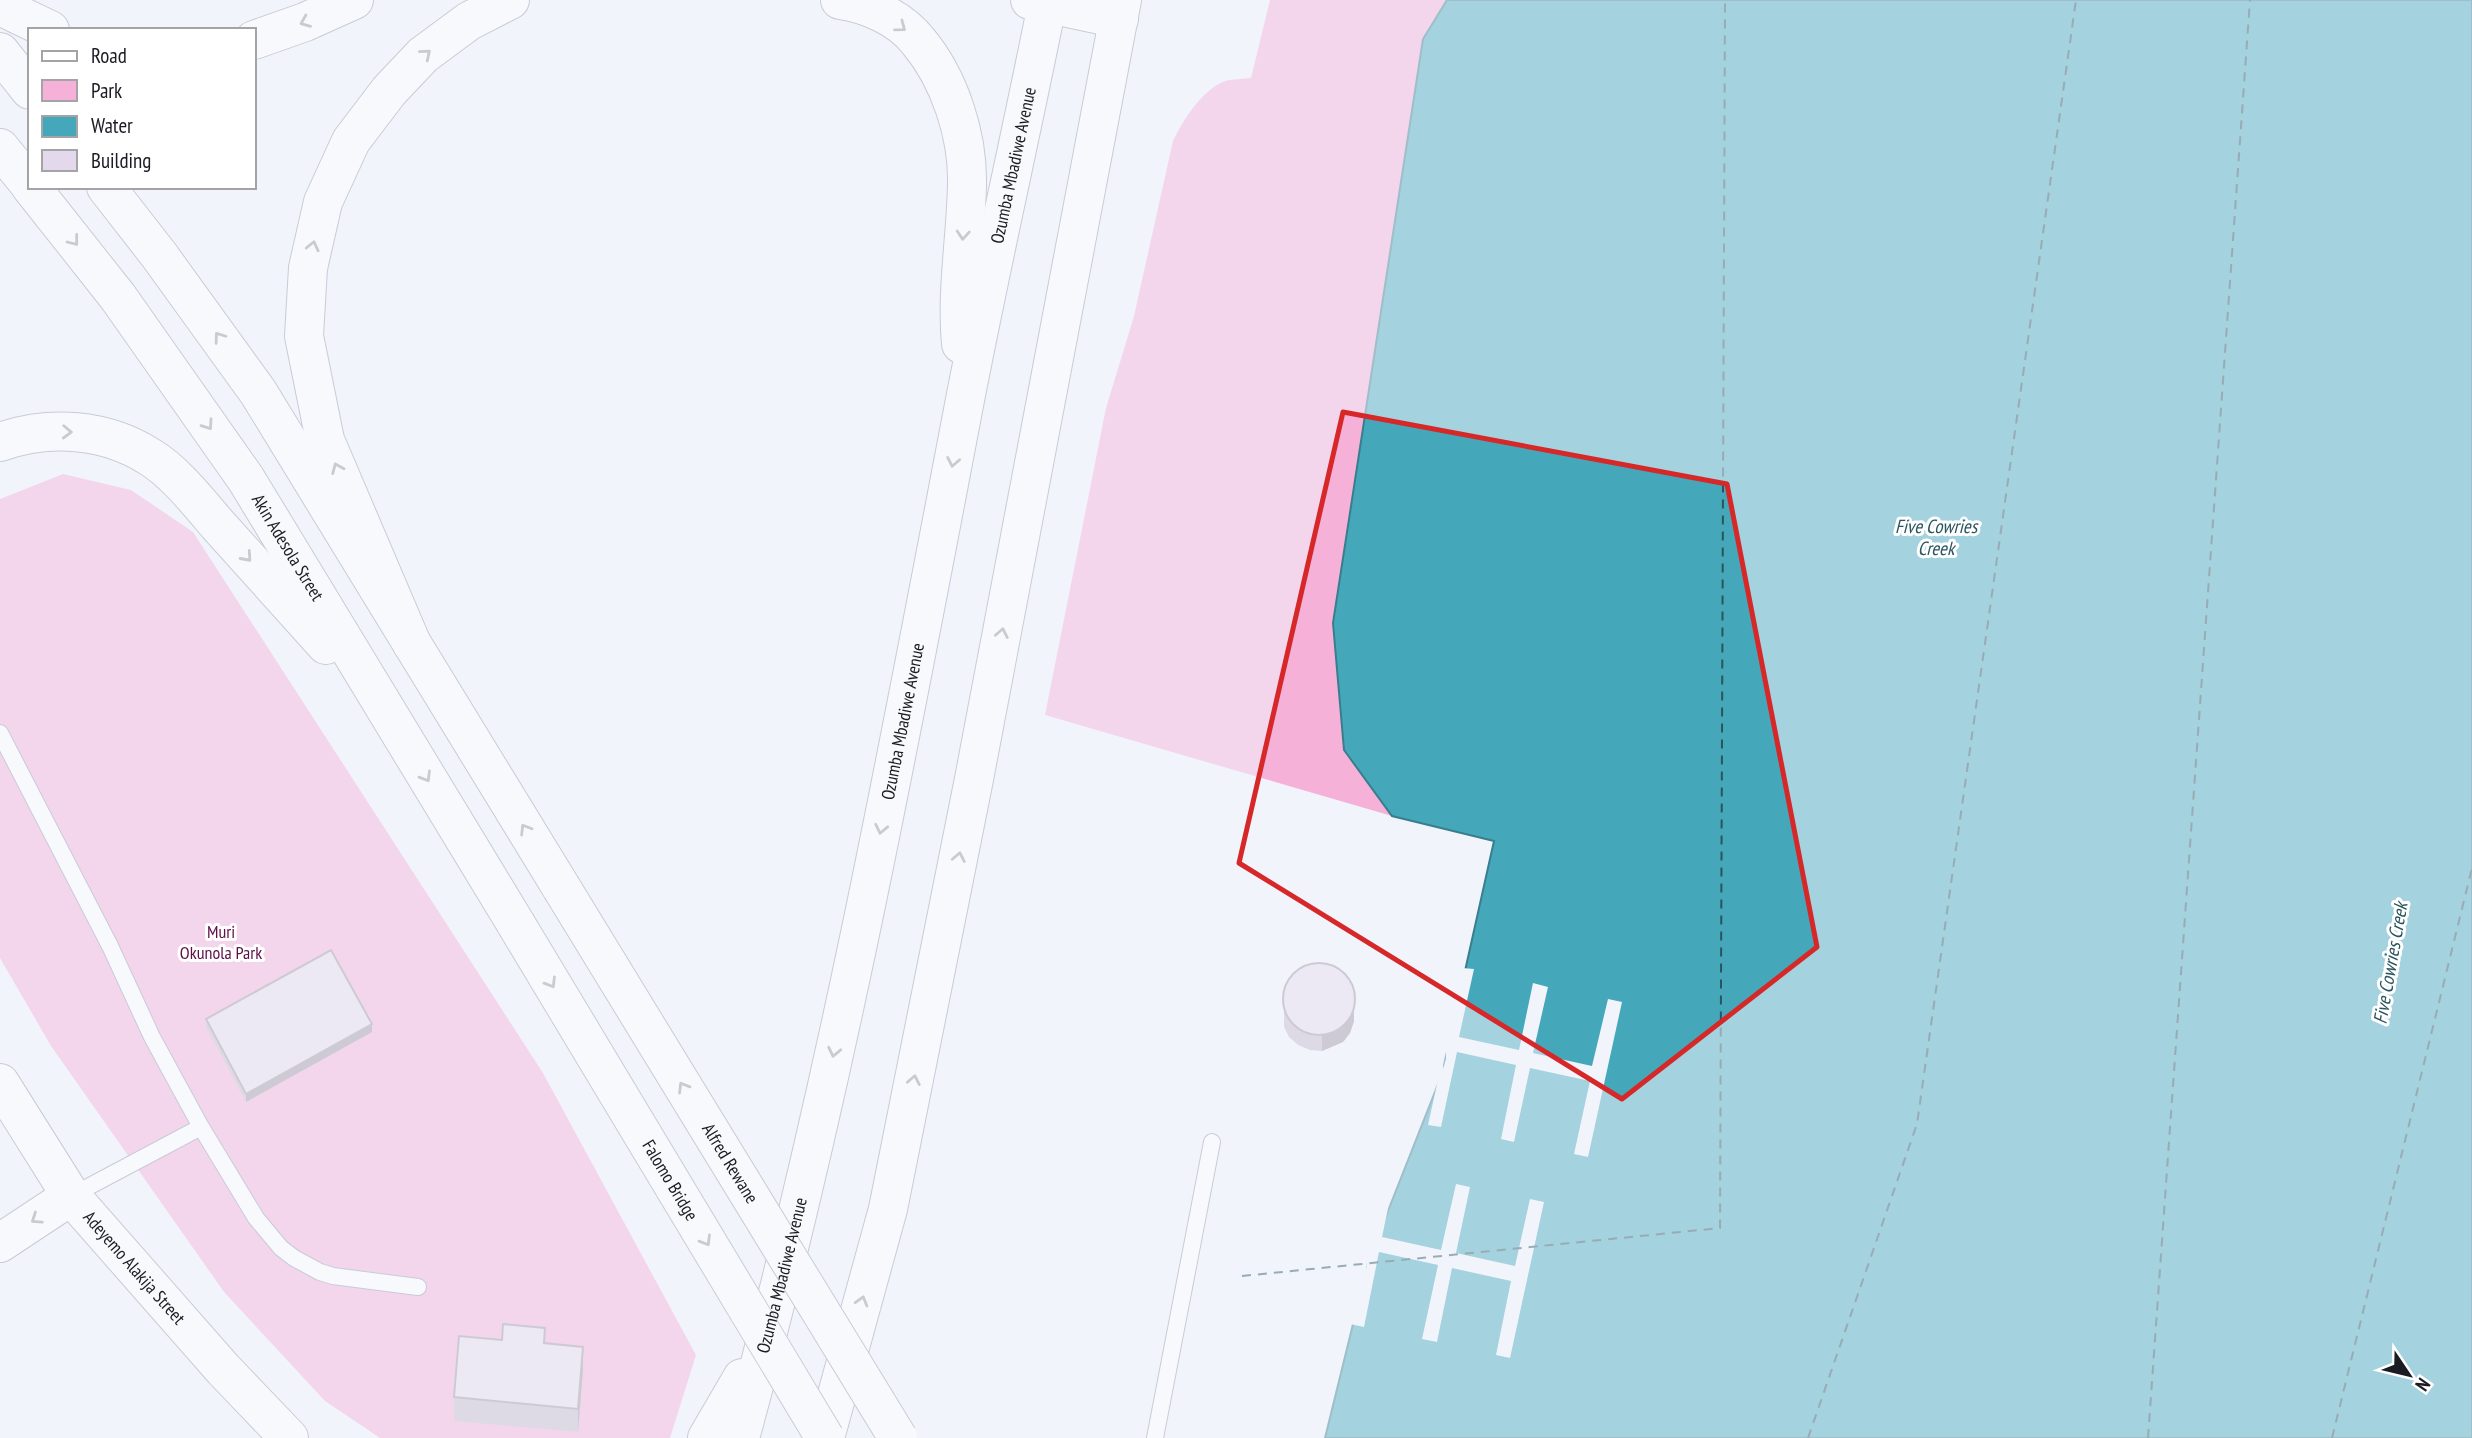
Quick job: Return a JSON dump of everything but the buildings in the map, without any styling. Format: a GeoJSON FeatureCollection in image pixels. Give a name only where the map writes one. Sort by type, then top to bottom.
{"type":"FeatureCollection","features":[{"type":"Feature","properties":{"kind":"main road"},"geometry":{"type":"LineString","coordinates":[[256,39],[355,0]]}},
{"type":"Feature","properties":{"kind":"main road"},"geometry":{"type":"LineString","coordinates":[[412,644],[325,440],[304,336],[308,268],[323,202],[351,141],[389,91],[423,55],[469,21],[510,0]]}},
{"type":"Feature","properties":{"kind":"main road"},"geometry":{"type":"LineString","coordinates":[[840,0],[863,4],[918,39],[935,65],[958,118],[967,183],[958,316],[966,394]]}},
{"type":"Feature","properties":{"kind":"main road"},"geometry":{"type":"LineString","coordinates":[[825,1438],[890,1196],[980,752],[1120,10],[1042,1]]}},
{"type":"Feature","properties":{"kind":"main road","name":"Ozumba Mbadiwe Avenue"},"geometry":{"type":"LineString","coordinates":[[740,1438],[771,1327],[814,1147],[885,812],[1042,1]]}},
{"type":"Feature","properties":{"kind":"main road"},"geometry":{"type":"LineString","coordinates":[[0,6],[46,28]]}},
{"type":"Feature","properties":{"kind":"main road"},"geometry":{"type":"LineString","coordinates":[[0,51],[28,87]]}},
{"type":"Feature","properties":{"kind":"main road","name":"Akin Adesola Street"},"geometry":{"type":"LineString","coordinates":[[0,148],[28,182]]}},
{"type":"Feature","properties":{"kind":"main road","name":"Akin Adesola Street"},"geometry":{"type":"LineString","coordinates":[[33,189],[118,297],[246,479],[516,925]]}},
{"type":"Feature","properties":{"kind":"main road"},"geometry":{"type":"LineString","coordinates":[[108,189],[258,392],[412,644]]}},
{"type":"Feature","properties":{"kind":"main road"},"geometry":{"type":"LineString","coordinates":[[0,442],[23,434],[71,430],[112,440],[150,457],[190,493],[391,718]]}},
{"type":"Feature","properties":{"kind":"main road","name":"Alfred Rewane"},"geometry":{"type":"LineString","coordinates":[[412,644],[898,1438]]}},
{"type":"Feature","properties":{"kind":"main road","name":"Falomo Bridge"},"geometry":{"type":"LineString","coordinates":[[516,925],[825,1438]]}},
{"type":"Feature","properties":{"kind":"main road","name":"Adeyemo Alakija Street"},"geometry":{"type":"LineString","coordinates":[[0,1083],[71,1196],[223,1369],[289,1438]]}},
{"type":"Feature","properties":{"kind":"main road"},"geometry":{"type":"LineString","coordinates":[[0,1243],[71,1196]]}},
{"type":"Feature","properties":{"kind":"main road"},"geometry":{"type":"LineString","coordinates":[[707,1438],[771,1327]]}},
{"type":"Feature","properties":{"kind":"lane"},"geometry":{"type":"LineString","coordinates":[[0,733],[110,946],[152,1037],[201,1127],[256,1218],[281,1248],[320,1272],[418,1287]]}},
{"type":"Feature","properties":{"kind":"lane"},"geometry":{"type":"LineString","coordinates":[[71,1196],[201,1127]]}},
{"type":"Feature","properties":{"kind":"lane"},"geometry":{"type":"LineString","coordinates":[[1155,1438],[1212,1142]]}},
{"type":"Feature","properties":{"kind":"highlighted area"},"geometry":{"type":"Polygon","coordinates":[[[1343,412],[1727,484],[1817,947],[1622,1099],[1239,863],[1343,412]]]}},
{"type":"Feature","properties":{"kind":"green space"},"geometry":{"type":"Polygon","coordinates":[[[1270,0],[1447,0],[1423,39],[1344,750],[1392,816],[1045,715],[1106,408],[1134,316],[1173,141],[1203,96],[1220,83],[1251,78],[1270,0]]]}},
{"type":"Feature","properties":{"kind":"green space","name":"Muri Okunola Park"},"geometry":{"type":"Polygon","coordinates":[[[63,474],[131,490],[193,532],[543,1073],[696,1355],[670,1438],[380,1438],[325,1401],[224,1292],[51,1046],[0,958],[0,499],[63,474]]]}},
{"type":"Feature","properties":{"kind":"water","name":"Five Cowries Creek"},"geometry":{"type":"Polygon","coordinates":[[[1447,0],[2472,0],[2472,1438],[1325,1438],[1369,1259],[1442,1074],[1494,841],[1392,816],[1344,750],[1333,623],[1423,39],[1447,0]]]}},
{"type":"Feature","properties":{"kind":"pier"},"geometry":{"type":"Polygon","coordinates":[[[1462,968],[1474,969],[1459,1037],[1519,1050],[1533,983],[1548,987],[1533,1053],[1592,1066],[1608,999],[1622,1002],[1588,1157],[1574,1154],[1590,1081],[1530,1068],[1514,1142],[1501,1139],[1516,1065],[1457,1052],[1441,1127],[1428,1125],[1443,1057],[1443,1069],[1446,1059],[1446,1043],[1462,968]]]}},
{"type":"Feature","properties":{"kind":"pier"},"geometry":{"type":"Polygon","coordinates":[[[1456,1184],[1470,1187],[1456,1253],[1515,1266],[1530,1199],[1544,1202],[1510,1358],[1496,1355],[1511,1281],[1452,1268],[1437,1342],[1422,1339],[1438,1265],[1379,1252],[1364,1327],[1350,1324],[1365,1259],[1366,1270],[1368,1251],[1391,1194],[1382,1237],[1441,1250],[1456,1184]]]}},
{"type":"Feature","properties":{"kind":"ferry route"},"geometry":{"type":"LineString","coordinates":[[1242,1276],[1720,1228],[1725,0]]}},
{"type":"Feature","properties":{"kind":"ferry route"},"geometry":{"type":"LineString","coordinates":[[1808,1438],[1917,1124],[2076,0]]}},
{"type":"Feature","properties":{"kind":"ferry route"},"geometry":{"type":"LineString","coordinates":[[2148,1438],[2250,0]]}},
{"type":"Feature","properties":{"kind":"ferry route"},"geometry":{"type":"LineString","coordinates":[[2332,1438],[2472,868]]}}]}
